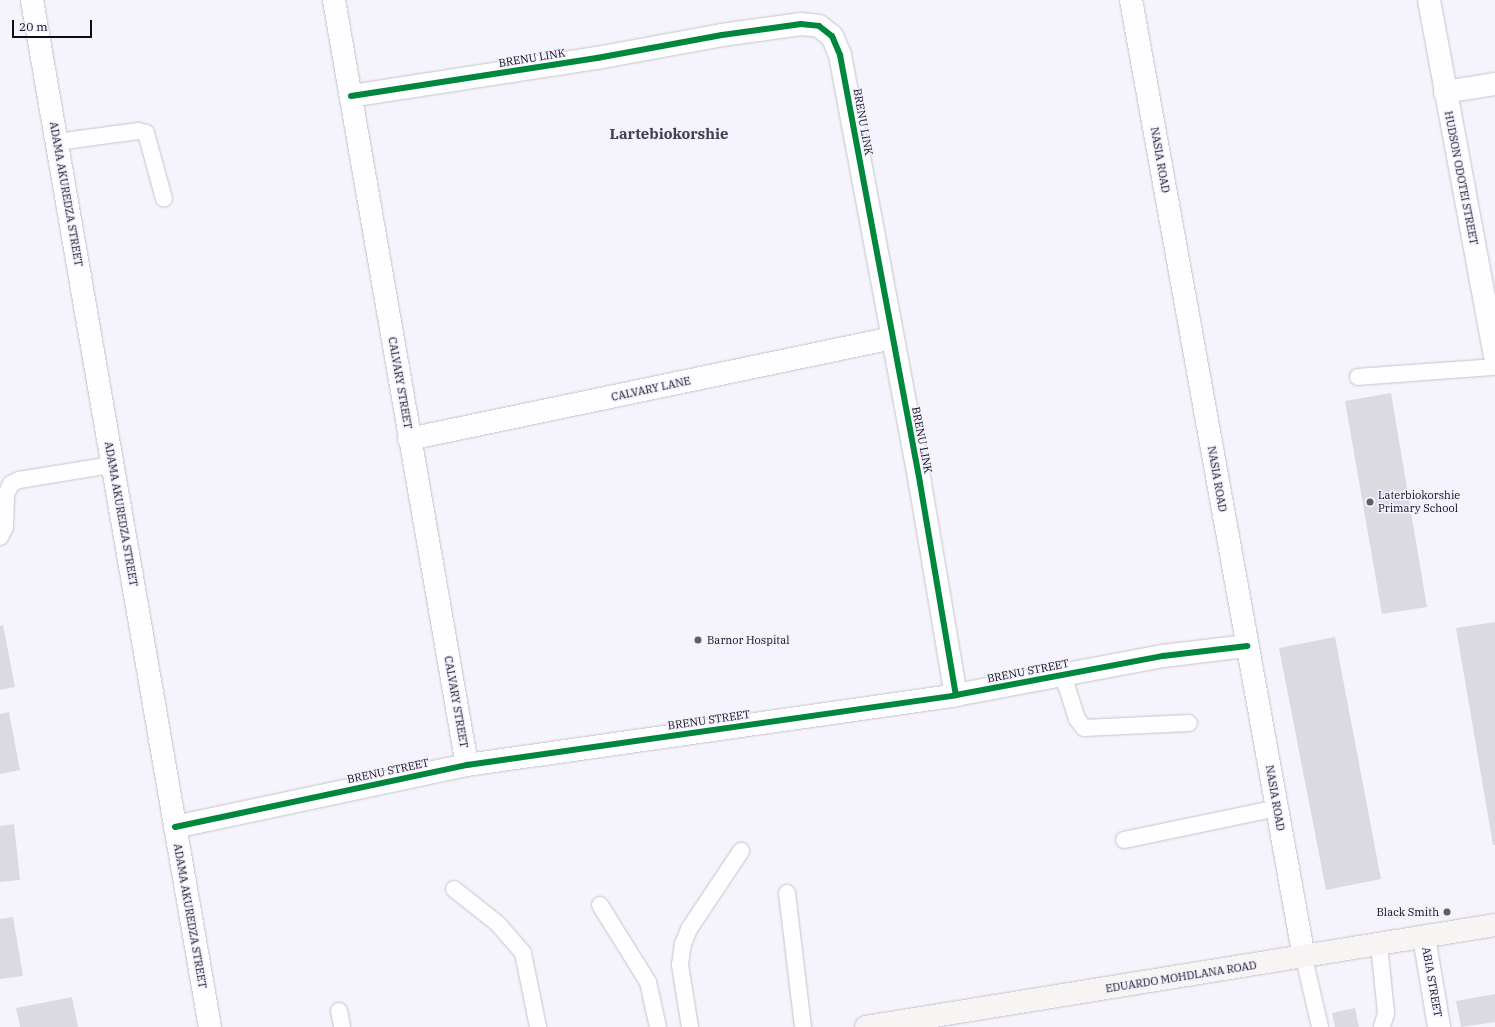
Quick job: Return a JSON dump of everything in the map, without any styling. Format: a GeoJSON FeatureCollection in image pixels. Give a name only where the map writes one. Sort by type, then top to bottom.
{"type":"FeatureCollection","features":[{"type":"Feature","properties":{"kind":"main road","name":"EDUARDO MOHDLANA ROAD"},"geometry":{"type":"LineString","coordinates":[[866,1027],[1304,958],[1495,926]]}},
{"type":"Feature","properties":{"kind":"street","name":"ADAMA AKUREDZA STREET"},"geometry":{"type":"LineString","coordinates":[[32,0],[210,1027]]}},
{"type":"Feature","properties":{"kind":"street","name":"CALVARY STREET"},"geometry":{"type":"LineString","coordinates":[[334,0],[409,439],[467,765]]}},
{"type":"Feature","properties":{"kind":"street","name":"NASIA ROAD"},"geometry":{"type":"LineString","coordinates":[[1131,0],[1304,958]]}},
{"type":"Feature","properties":{"kind":"street","name":"HUDSON ODOTEI STREET"},"geometry":{"type":"LineString","coordinates":[[1429,0],[1495,355]]}},
{"type":"Feature","properties":{"kind":"street","name":"BRENU LINK"},"geometry":{"type":"LineString","coordinates":[[351,96],[597,58],[768,28],[801,24],[819,26],[832,36],[840,55],[893,338],[956,695]]}},
{"type":"Feature","properties":{"kind":"street"},"geometry":{"type":"LineString","coordinates":[[1445,92],[1495,84]]}},
{"type":"Feature","properties":{"kind":"street","name":"CALVARY LANE"},"geometry":{"type":"LineString","coordinates":[[409,439],[893,338]]}},
{"type":"Feature","properties":{"kind":"street","name":"BRENU STREET"},"geometry":{"type":"LineString","coordinates":[[175,827],[467,765],[956,695],[1163,656],[1247,646]]}},
{"type":"Feature","properties":{"kind":"street","name":"ABIA STREET"},"geometry":{"type":"LineString","coordinates":[[1424,937],[1439,1027]]}},
{"type":"Feature","properties":{"kind":"lane"},"geometry":{"type":"LineString","coordinates":[[57,142],[138,131],[146,133],[164,199]]}},
{"type":"Feature","properties":{"kind":"lane"},"geometry":{"type":"LineString","coordinates":[[1358,377],[1495,367]]}},
{"type":"Feature","properties":{"kind":"lane"},"geometry":{"type":"LineString","coordinates":[[0,537],[5,527],[6,495],[11,484],[19,480],[112,465]]}},
{"type":"Feature","properties":{"kind":"lane"},"geometry":{"type":"LineString","coordinates":[[1063,675],[1077,719],[1084,728],[1189,723]]}},
{"type":"Feature","properties":{"kind":"lane"},"geometry":{"type":"LineString","coordinates":[[1124,840],[1277,808]]}},
{"type":"Feature","properties":{"kind":"lane"},"geometry":{"type":"LineString","coordinates":[[690,1027],[680,965],[682,944],[689,929],[741,851]]}},
{"type":"Feature","properties":{"kind":"lane"},"geometry":{"type":"LineString","coordinates":[[454,889],[498,924],[523,953],[538,1027]]}},
{"type":"Feature","properties":{"kind":"lane"},"geometry":{"type":"LineString","coordinates":[[786,893],[803,1027]]}},
{"type":"Feature","properties":{"kind":"lane"},"geometry":{"type":"LineString","coordinates":[[600,905],[648,982],[658,1027]]}},
{"type":"Feature","properties":{"kind":"lane"},"geometry":{"type":"LineString","coordinates":[[1379,945],[1386,1013],[1382,1027]]}},
{"type":"Feature","properties":{"kind":"lane"},"geometry":{"type":"LineString","coordinates":[[1304,958],[1320,1027]]}},
{"type":"Feature","properties":{"kind":"lane"},"geometry":{"type":"LineString","coordinates":[[339,1011],[342,1027]]}},
{"type":"Feature","properties":{"kind":"building"},"geometry":{"type":"Polygon","coordinates":[[[1391,393],[1427,607],[1382,614],[1345,401],[1391,393]]]}},
{"type":"Feature","properties":{"kind":"building"},"geometry":{"type":"Polygon","coordinates":[[[1495,622],[1495,845],[1493,845],[1456,628],[1495,622]]]}},
{"type":"Feature","properties":{"kind":"building"},"geometry":{"type":"Polygon","coordinates":[[[3,625],[15,687],[0,690],[0,626],[3,625]]]}},
{"type":"Feature","properties":{"kind":"building"},"geometry":{"type":"Polygon","coordinates":[[[1335,637],[1381,879],[1326,890],[1279,648],[1335,637]]]}},
{"type":"Feature","properties":{"kind":"building"},"geometry":{"type":"Polygon","coordinates":[[[9,712],[20,770],[0,774],[0,714],[9,712]]]}},
{"type":"Feature","properties":{"kind":"building"},"geometry":{"type":"Polygon","coordinates":[[[14,824],[20,880],[0,882],[0,826],[14,824]]]}},
{"type":"Feature","properties":{"kind":"building"},"geometry":{"type":"Polygon","coordinates":[[[13,917],[23,976],[0,979],[0,919],[13,917]]]}},
{"type":"Feature","properties":{"kind":"building"},"geometry":{"type":"Polygon","coordinates":[[[1495,994],[1495,1022],[1461,1027],[1456,1001],[1495,994]]]}},
{"type":"Feature","properties":{"kind":"building"},"geometry":{"type":"Polygon","coordinates":[[[72,997],[78,1027],[20,1027],[16,1008],[72,997]]]}},
{"type":"Feature","properties":{"kind":"building"},"geometry":{"type":"Polygon","coordinates":[[[1355,1008],[1359,1027],[1335,1027],[1332,1013],[1355,1008]]]}},
{"type":"Feature","properties":{"kind":"cycle path"},"geometry":{"type":"LineString","coordinates":[[351,96],[597,58],[722,35],[801,24],[819,26],[832,36],[840,55],[920,483],[956,695]]}},
{"type":"Feature","properties":{"kind":"cycle path"},"geometry":{"type":"LineString","coordinates":[[175,827],[467,765],[956,695],[1163,656],[1247,646]]}},
{"type":"Feature","properties":{"kind":"place","name":"Laterbiokorshie Primary School"},"geometry":{"type":"Point","coordinates":[1370,502]}},
{"type":"Feature","properties":{"kind":"place","name":"Barnor Hospital"},"geometry":{"type":"Point","coordinates":[698,640]}},
{"type":"Feature","properties":{"kind":"place","name":"Black Smith"},"geometry":{"type":"Point","coordinates":[1447,912]}},
{"type":"Feature","properties":{"kind":"district","name":"Lartebiokorshie"},"geometry":{"type":"Point","coordinates":[669,134]}}]}
